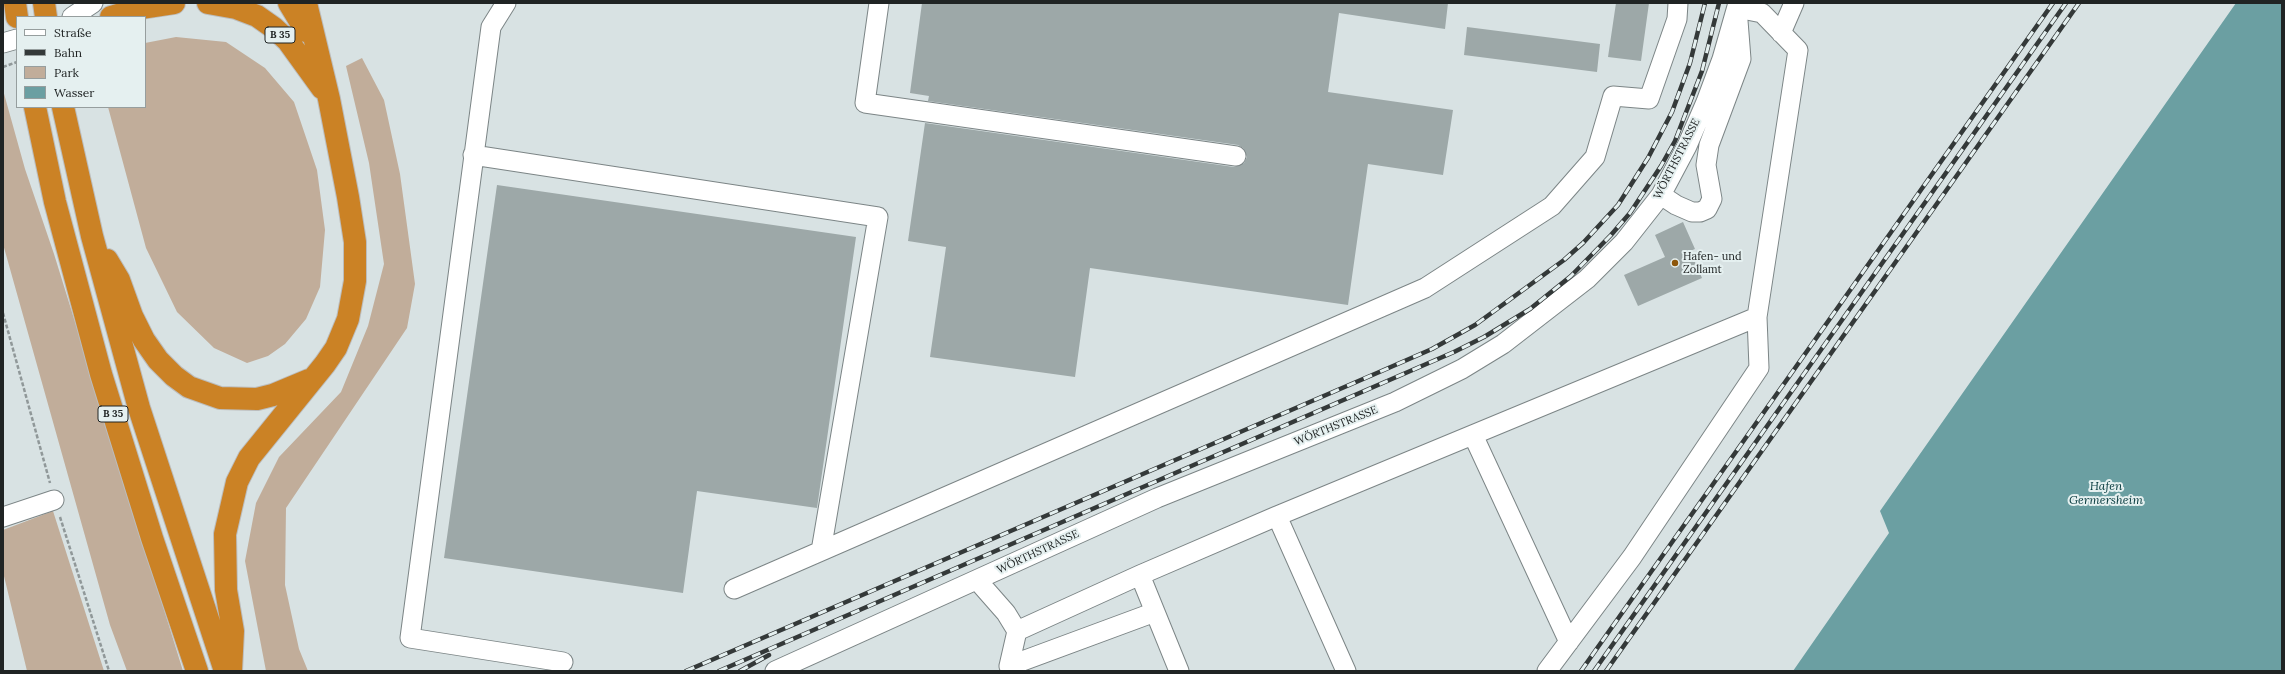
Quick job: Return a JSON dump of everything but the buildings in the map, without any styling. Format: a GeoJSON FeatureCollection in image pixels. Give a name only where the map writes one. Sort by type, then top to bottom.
{"type":"FeatureCollection","features":[{"type":"Feature","properties":{"kind":"highway"},"geometry":{"type":"LineString","coordinates":[[15,3],[17,16]]}},
{"type":"Feature","properties":{"kind":"highway"},"geometry":{"type":"LineString","coordinates":[[44,3],[46,16]]}},
{"type":"Feature","properties":{"kind":"highway"},"geometry":{"type":"LineString","coordinates":[[113,16],[141,8],[174,3]]}},
{"type":"Feature","properties":{"kind":"highway","name":"B 35"},"geometry":{"type":"LineString","coordinates":[[208,3],[236,8],[257,16],[274,28],[297,53],[329,99]]}},
{"type":"Feature","properties":{"kind":"highway","name":"B 35"},"geometry":{"type":"LineString","coordinates":[[288,3],[316,45]]}},
{"type":"Feature","properties":{"kind":"highway","name":"B 35"},"geometry":{"type":"LineString","coordinates":[[231,671],[233,631],[226,590],[225,534],[237,482],[249,458],[325,364],[343,334],[352,302],[355,281],[355,242],[352,222],[329,99],[306,3]]}},
{"type":"Feature","properties":{"kind":"highway","name":"B 35"},"geometry":{"type":"LineString","coordinates":[[35,108],[55,202],[101,374],[144,515],[197,671]]}},
{"type":"Feature","properties":{"kind":"highway","name":"B 35"},"geometry":{"type":"LineString","coordinates":[[63,108],[92,236],[160,476],[225,671]]}},
{"type":"Feature","properties":{"kind":"highway","name":"B 35"},"geometry":{"type":"LineString","coordinates":[[92,236],[119,280],[132,316],[144,340],[158,360],[174,376],[189,387],[220,398],[257,399],[273,395],[313,378]]}},
{"type":"Feature","properties":{"kind":"street"},"geometry":{"type":"LineString","coordinates":[[73,16],[92,3]]}},
{"type":"Feature","properties":{"kind":"street"},"geometry":{"type":"LineString","coordinates":[[506,3],[491,27],[410,638],[563,662]]}},
{"type":"Feature","properties":{"kind":"street"},"geometry":{"type":"LineString","coordinates":[[879,3],[865,103],[1236,156]]}},
{"type":"Feature","properties":{"kind":"street"},"geometry":{"type":"LineString","coordinates":[[734,589],[1425,288],[1552,206],[1595,157],[1613,96],[1649,99],[1677,18],[1678,3]]}},
{"type":"Feature","properties":{"kind":"street"},"geometry":{"type":"LineString","coordinates":[[1781,33],[1794,3]]}},
{"type":"Feature","properties":{"kind":"street"},"geometry":{"type":"LineString","coordinates":[[1547,671],[1632,557],[1759,368],[1757,317],[1798,50],[1762,13],[1737,6],[1741,59],[1709,145],[1706,165],[1712,199],[1707,209],[1696,212],[1676,205],[1660,195]]}},
{"type":"Feature","properties":{"kind":"street","name":"WÖRTHSTRASSE"},"geometry":{"type":"LineString","coordinates":[[775,671],[1156,498],[1395,402],[1462,369],[1503,344],[1587,279],[1624,242],[1660,195],[1687,146],[1706,102],[1722,59],[1737,6]]}},
{"type":"Feature","properties":{"kind":"street"},"geometry":{"type":"LineString","coordinates":[[3,34],[16,35]]}},
{"type":"Feature","properties":{"kind":"street"},"geometry":{"type":"LineString","coordinates":[[3,43],[16,39]]}},
{"type":"Feature","properties":{"kind":"street"},"geometry":{"type":"LineString","coordinates":[[473,155],[878,217],[820,551]]}},
{"type":"Feature","properties":{"kind":"street"},"geometry":{"type":"LineString","coordinates":[[1017,631],[1140,575],[1277,516],[1757,317]]}},
{"type":"Feature","properties":{"kind":"street"},"geometry":{"type":"LineString","coordinates":[[1473,435],[1569,642]]}},
{"type":"Feature","properties":{"kind":"street"},"geometry":{"type":"LineString","coordinates":[[3,518],[54,500]]}},
{"type":"Feature","properties":{"kind":"street"},"geometry":{"type":"LineString","coordinates":[[1277,516],[1346,671]]}},
{"type":"Feature","properties":{"kind":"street"},"geometry":{"type":"LineString","coordinates":[[1140,575],[1179,671]]}},
{"type":"Feature","properties":{"kind":"street"},"geometry":{"type":"LineString","coordinates":[[976,580],[1006,613],[1017,631],[1009,666],[1155,612]]}},
{"type":"Feature","properties":{"kind":"path"},"geometry":{"type":"LineString","coordinates":[[3,66],[16,62]]}},
{"type":"Feature","properties":{"kind":"path"},"geometry":{"type":"LineString","coordinates":[[3,313],[54,500],[109,671]]}},
{"type":"Feature","properties":{"kind":"green space"},"geometry":{"type":"Polygon","coordinates":[[[176,37],[226,42],[265,68],[294,102],[317,170],[325,230],[320,287],[306,319],[285,344],[268,356],[247,363],[214,348],[177,312],[146,248],[108,108],[146,108],[146,43],[176,37]]]}},
{"type":"Feature","properties":{"kind":"green space"},"geometry":{"type":"Polygon","coordinates":[[[362,58],[384,100],[400,174],[415,284],[407,328],[286,508],[285,585],[299,649],[308,671],[266,671],[245,561],[256,503],[279,457],[341,392],[368,326],[384,264],[369,163],[346,66],[362,58]]]}},
{"type":"Feature","properties":{"kind":"green space"},"geometry":{"type":"Polygon","coordinates":[[[3,90],[25,169],[54,254],[183,671],[127,671],[110,625],[3,244],[3,90]]]}},
{"type":"Feature","properties":{"kind":"green space"},"geometry":{"type":"Polygon","coordinates":[[[53,511],[104,671],[27,671],[3,572],[3,530],[53,511]]]}},
{"type":"Feature","properties":{"kind":"water","name":"Hafen Germersheim"},"geometry":{"type":"Polygon","coordinates":[[[2236,3],[2282,3],[2282,671],[1793,671],[1889,533],[1880,511],[2236,3]]]}},
{"type":"Feature","properties":{"kind":"railway"},"geometry":{"type":"LineString","coordinates":[[686,671],[1432,349],[1475,325],[1564,260],[1583,243],[1618,205],[1648,158],[1672,112],[1690,63],[1705,3]]}},
{"type":"Feature","properties":{"kind":"railway"},"geometry":{"type":"LineString","coordinates":[[719,671],[1454,352],[1484,337],[1530,309],[1571,276],[1611,235],[1630,213],[1661,166],[1675,141],[1702,71],[1719,3]]}},
{"type":"Feature","properties":{"kind":"railway"},"geometry":{"type":"LineString","coordinates":[[1581,671],[2053,3]]}},
{"type":"Feature","properties":{"kind":"railway"},"geometry":{"type":"LineString","coordinates":[[1594,671],[2066,3]]}},
{"type":"Feature","properties":{"kind":"railway"},"geometry":{"type":"LineString","coordinates":[[1606,671],[2079,3]]}},
{"type":"Feature","properties":{"kind":"railway"},"geometry":{"type":"LineString","coordinates":[[740,671],[769,655]]}},
{"type":"Feature","properties":{"kind":"place","name":"Hafen- und Zollamt"},"geometry":{"type":"Point","coordinates":[1675,263]}}]}
